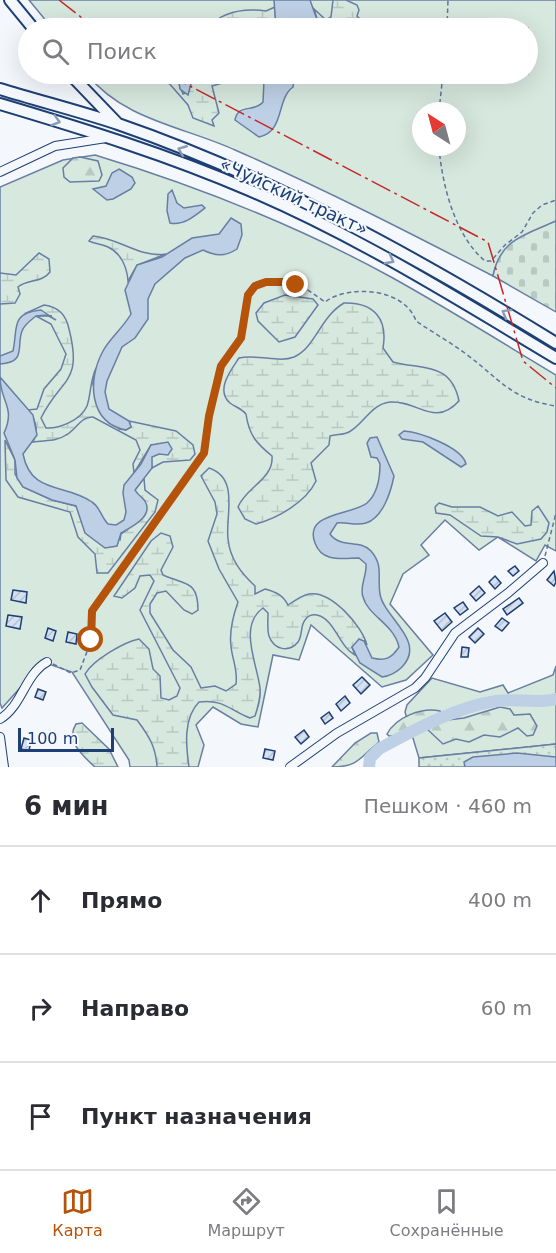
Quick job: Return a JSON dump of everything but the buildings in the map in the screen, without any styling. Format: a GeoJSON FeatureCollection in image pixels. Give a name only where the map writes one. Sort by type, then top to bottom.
{"type":"FeatureCollection","features":[{"type":"Feature","properties":{"kind":"highway"},"geometry":{"type":"LineString","coordinates":[[10,0],[25,18]]}},
{"type":"Feature","properties":{"kind":"highway"},"geometry":{"type":"LineString","coordinates":[[80,84],[118,124]]}},
{"type":"Feature","properties":{"kind":"highway","name":"«Чуйский тракт»"},"geometry":{"type":"LineString","coordinates":[[0,89],[118,124],[256,180],[332,217],[556,343]]}},
{"type":"Feature","properties":{"kind":"highway","name":"«Чуйский тракт»"},"geometry":{"type":"LineString","coordinates":[[0,104],[112,137],[249,190],[327,226],[403,267],[556,358]]}},
{"type":"Feature","properties":{"kind":"street"},"geometry":{"type":"LineString","coordinates":[[0,172],[55,146],[112,137]]}},
{"type":"Feature","properties":{"kind":"street"},"geometry":{"type":"LineString","coordinates":[[290,767],[337,733],[415,688],[425,678],[455,633],[543,563]]}},
{"type":"Feature","properties":{"kind":"street"},"geometry":{"type":"LineString","coordinates":[[0,719],[22,695],[39,666],[47,662]]}},
{"type":"Feature","properties":{"kind":"street"},"geometry":{"type":"LineString","coordinates":[[0,737],[4,767]]}},
{"type":"Feature","properties":{"kind":"path"},"geometry":{"type":"LineString","coordinates":[[447,18],[448,0]]}},
{"type":"Feature","properties":{"kind":"path"},"geometry":{"type":"LineString","coordinates":[[441,102],[442,84]]}},
{"type":"Feature","properties":{"kind":"path"},"geometry":{"type":"LineString","coordinates":[[441,156],[454,212],[471,247],[485,261],[491,261],[505,245],[522,232],[533,213],[542,205],[556,200]]}},
{"type":"Feature","properties":{"kind":"path"},"geometry":{"type":"LineString","coordinates":[[47,662],[71,673],[80,670],[91,640],[92,611],[204,453],[209,416],[221,366],[241,338],[245,302],[255,286],[266,282],[289,282],[305,288],[325,302],[341,293],[359,290],[385,294],[414,315],[416,321],[466,354],[503,386],[531,402],[556,406]]}},
{"type":"Feature","properties":{"kind":"path"},"geometry":{"type":"LineString","coordinates":[[543,563],[556,513]]}},
{"type":"Feature","properties":{"kind":"green space"},"geometry":{"type":"Polygon","coordinates":[[[29,0],[556,0],[556,221],[525,235],[508,247],[497,264],[493,276],[268,165],[216,142],[156,121],[118,102],[96,84],[538,84],[538,18],[44,18],[29,0]]]}},
{"type":"Feature","properties":{"kind":"green space"},"geometry":{"type":"Polygon","coordinates":[[[333,0],[346,0],[357,5],[359,10],[357,16],[359,18],[329,18],[333,0]]]}},
{"type":"Feature","properties":{"kind":"green space"},"geometry":{"type":"Polygon","coordinates":[[[275,7],[276,18],[220,18],[234,12],[266,11],[275,7]]]}},
{"type":"Feature","properties":{"kind":"green space"},"geometry":{"type":"Polygon","coordinates":[[[314,9],[324,18],[317,18],[314,9]]]}},
{"type":"Feature","properties":{"kind":"green space"},"geometry":{"type":"Polygon","coordinates":[[[170,84],[179,84],[183,94],[189,91],[189,84],[219,84],[212,86],[219,113],[212,120],[214,126],[193,118],[188,105],[170,84]]]}},
{"type":"Feature","properties":{"kind":"green space"},"geometry":{"type":"Polygon","coordinates":[[[95,155],[246,208],[356,258],[556,375],[556,551],[545,545],[536,561],[498,537],[479,550],[445,520],[421,545],[429,555],[403,574],[390,604],[433,655],[406,680],[382,687],[311,625],[299,660],[273,655],[258,727],[241,724],[213,707],[196,725],[204,745],[198,767],[130,767],[129,760],[72,672],[43,662],[2,708],[0,703],[0,187],[63,160],[95,155]]]}},
{"type":"Feature","properties":{"kind":"green space"},"geometry":{"type":"Polygon","coordinates":[[[80,157],[98,161],[102,175],[99,181],[70,182],[64,177],[63,168],[73,158],[80,157]]]}},
{"type":"Feature","properties":{"kind":"green space"},"geometry":{"type":"Polygon","coordinates":[[[556,221],[556,312],[493,276],[501,254],[508,246],[524,235],[556,221]]]}},
{"type":"Feature","properties":{"kind":"green space"},"geometry":{"type":"Polygon","coordinates":[[[93,236],[112,240],[138,251],[166,254],[137,265],[128,281],[125,266],[120,257],[108,247],[89,241],[93,236]]]}},
{"type":"Feature","properties":{"kind":"green space"},"geometry":{"type":"Polygon","coordinates":[[[39,253],[49,259],[50,272],[43,278],[18,287],[20,294],[15,303],[0,304],[0,273],[16,275],[39,253]]]}},
{"type":"Feature","properties":{"kind":"green space"},"geometry":{"type":"Polygon","coordinates":[[[285,295],[313,299],[318,305],[295,337],[279,342],[258,321],[256,313],[264,303],[285,295]]]}},
{"type":"Feature","properties":{"kind":"green space"},"geometry":{"type":"Polygon","coordinates":[[[344,303],[363,306],[377,314],[383,329],[383,348],[393,362],[443,374],[455,388],[459,401],[450,409],[434,413],[400,402],[378,406],[349,432],[330,436],[329,445],[311,463],[316,481],[306,496],[282,513],[256,524],[245,519],[238,507],[269,471],[272,456],[254,438],[246,414],[226,398],[224,386],[226,380],[239,358],[288,359],[294,357],[308,346],[329,316],[344,303]]]}},
{"type":"Feature","properties":{"kind":"green space"},"geometry":{"type":"Polygon","coordinates":[[[44,305],[61,312],[66,320],[73,347],[72,371],[41,418],[46,428],[69,423],[84,411],[96,368],[93,384],[119,429],[126,430],[131,427],[129,421],[176,431],[193,445],[195,454],[190,460],[163,462],[152,468],[151,457],[159,454],[151,445],[134,473],[133,464],[140,450],[136,440],[93,417],[85,419],[62,437],[33,442],[36,425],[27,410],[37,409],[44,389],[61,369],[66,354],[51,324],[36,316],[52,316],[26,313],[44,305]]]}},
{"type":"Feature","properties":{"kind":"green space"},"geometry":{"type":"Polygon","coordinates":[[[5,440],[15,460],[15,474],[23,487],[52,500],[76,506],[120,540],[121,534],[128,529],[138,495],[135,490],[144,478],[145,490],[158,500],[155,512],[108,573],[97,573],[95,554],[78,537],[70,512],[18,497],[6,480],[5,440]]]}},
{"type":"Feature","properties":{"kind":"green space"},"geometry":{"type":"Polygon","coordinates":[[[209,468],[219,473],[225,480],[229,499],[229,546],[237,565],[255,586],[255,594],[265,589],[269,590],[281,596],[288,605],[309,594],[318,594],[327,598],[336,603],[352,619],[367,645],[364,641],[352,647],[355,655],[345,646],[328,622],[313,615],[307,617],[303,622],[298,642],[286,649],[278,647],[269,636],[268,613],[263,608],[256,616],[250,635],[260,688],[260,699],[255,716],[250,718],[215,702],[199,702],[188,724],[189,767],[157,767],[151,742],[137,720],[113,715],[85,674],[109,652],[139,639],[149,649],[153,669],[160,676],[161,698],[169,700],[177,696],[180,688],[140,610],[154,581],[150,575],[140,576],[135,588],[122,598],[114,596],[151,541],[161,533],[170,536],[173,547],[161,570],[163,575],[193,588],[196,593],[198,610],[192,614],[184,610],[166,591],[157,593],[150,604],[150,613],[173,650],[191,667],[201,688],[215,686],[226,691],[236,684],[231,635],[238,602],[219,569],[208,541],[217,514],[215,502],[201,476],[209,468]]]}},
{"type":"Feature","properties":{"kind":"green space"},"geometry":{"type":"Polygon","coordinates":[[[439,503],[452,507],[480,507],[498,516],[512,512],[525,526],[531,525],[532,511],[538,506],[549,523],[547,532],[541,539],[517,544],[498,537],[481,536],[450,515],[436,513],[435,507],[439,503]]]}},
{"type":"Feature","properties":{"kind":"green space"},"geometry":{"type":"Polygon","coordinates":[[[556,666],[556,744],[419,758],[405,712],[407,705],[432,678],[480,692],[503,685],[508,693],[553,675],[556,666]]]}},
{"type":"Feature","properties":{"kind":"green space"},"geometry":{"type":"Polygon","coordinates":[[[500,707],[510,709],[514,715],[530,714],[537,726],[533,735],[527,736],[518,728],[500,737],[484,735],[469,742],[456,739],[443,744],[426,728],[403,736],[387,734],[403,718],[418,712],[440,711],[448,720],[464,718],[500,707]]]}},
{"type":"Feature","properties":{"kind":"green space"},"geometry":{"type":"Polygon","coordinates":[[[82,723],[109,749],[118,767],[95,767],[81,753],[74,742],[73,730],[76,724],[82,723]]]}},
{"type":"Feature","properties":{"kind":"green space"},"geometry":{"type":"Polygon","coordinates":[[[371,733],[377,733],[379,742],[363,757],[348,765],[332,767],[355,743],[371,733]]]}},
{"type":"Feature","properties":{"kind":"green space"},"geometry":{"type":"Polygon","coordinates":[[[556,744],[556,767],[419,767],[419,758],[556,744]]]}},
{"type":"Feature","properties":{"kind":"water"},"geometry":{"type":"Polygon","coordinates":[[[274,0],[310,0],[316,18],[275,18],[274,0]]]}},
{"type":"Feature","properties":{"kind":"water"},"geometry":{"type":"Polygon","coordinates":[[[179,84],[191,84],[188,95],[180,89],[179,84]]]}},
{"type":"Feature","properties":{"kind":"water"},"geometry":{"type":"Polygon","coordinates":[[[264,84],[293,84],[284,99],[273,129],[259,137],[235,120],[239,112],[263,102],[264,84]]]}},
{"type":"Feature","properties":{"kind":"water"},"geometry":{"type":"Polygon","coordinates":[[[119,169],[132,177],[135,183],[131,189],[107,200],[93,189],[106,186],[112,173],[119,169]]]}},
{"type":"Feature","properties":{"kind":"water"},"geometry":{"type":"Polygon","coordinates":[[[172,190],[177,203],[184,208],[202,205],[205,208],[184,222],[170,223],[167,211],[168,194],[172,190]]]}},
{"type":"Feature","properties":{"kind":"water"},"geometry":{"type":"Polygon","coordinates":[[[231,218],[241,224],[242,235],[237,249],[220,255],[203,250],[185,258],[155,284],[148,299],[148,319],[135,338],[122,347],[107,381],[105,392],[109,409],[129,421],[131,427],[126,430],[114,426],[98,410],[93,387],[98,362],[103,351],[131,314],[125,290],[137,265],[162,257],[192,238],[219,234],[231,218]]]}},
{"type":"Feature","properties":{"kind":"water"},"geometry":{"type":"Polygon","coordinates":[[[41,310],[56,320],[47,315],[36,316],[23,329],[17,357],[8,363],[0,364],[0,356],[13,351],[17,323],[20,318],[24,314],[41,310]]]}},
{"type":"Feature","properties":{"kind":"water"},"geometry":{"type":"Polygon","coordinates":[[[0,377],[33,415],[37,435],[23,454],[33,476],[50,486],[82,496],[92,502],[108,524],[116,525],[124,520],[126,512],[124,485],[141,464],[151,445],[168,442],[172,449],[168,455],[159,454],[152,457],[152,468],[135,490],[145,501],[147,507],[144,517],[121,533],[117,546],[105,548],[85,533],[76,506],[52,500],[23,487],[17,478],[15,460],[4,433],[8,410],[2,393],[0,377]]]}},
{"type":"Feature","properties":{"kind":"water"},"geometry":{"type":"Polygon","coordinates":[[[404,431],[429,437],[449,446],[463,458],[466,464],[461,467],[423,442],[402,439],[399,435],[404,431]]]}},
{"type":"Feature","properties":{"kind":"water"},"geometry":{"type":"Polygon","coordinates":[[[377,437],[394,476],[382,510],[366,523],[337,523],[330,534],[334,539],[345,543],[367,547],[375,556],[379,567],[380,594],[383,603],[407,639],[410,648],[402,667],[382,677],[360,663],[352,647],[359,639],[364,641],[372,658],[381,659],[390,657],[399,647],[392,632],[370,610],[363,597],[366,564],[359,558],[328,557],[318,549],[313,533],[316,525],[322,520],[360,507],[367,503],[373,495],[379,480],[380,464],[377,458],[371,457],[367,443],[370,438],[377,437]]]}},
{"type":"Feature","properties":{"kind":"water"},"geometry":{"type":"Polygon","coordinates":[[[517,753],[556,757],[556,767],[465,767],[464,762],[473,757],[517,753]]]}},
{"type":"Feature","properties":{"kind":"waterway"},"geometry":{"type":"LineString","coordinates":[[369,767],[370,758],[379,749],[421,727],[466,708],[496,701],[556,699]]}},
{"type":"Feature","properties":{"kind":"power"},"geometry":{"type":"LineString","coordinates":[[59,0],[82,18]]}},
{"type":"Feature","properties":{"kind":"power"},"geometry":{"type":"LineString","coordinates":[[186,84],[488,242],[523,361],[556,388]]}},
{"type":"Feature","properties":{"kind":"route"},"geometry":{"type":"LineString","coordinates":[[91,640],[92,611],[204,453],[209,416],[221,366],[241,338],[243,311],[248,295],[255,286],[266,282],[289,282],[296,285]]}}]}
